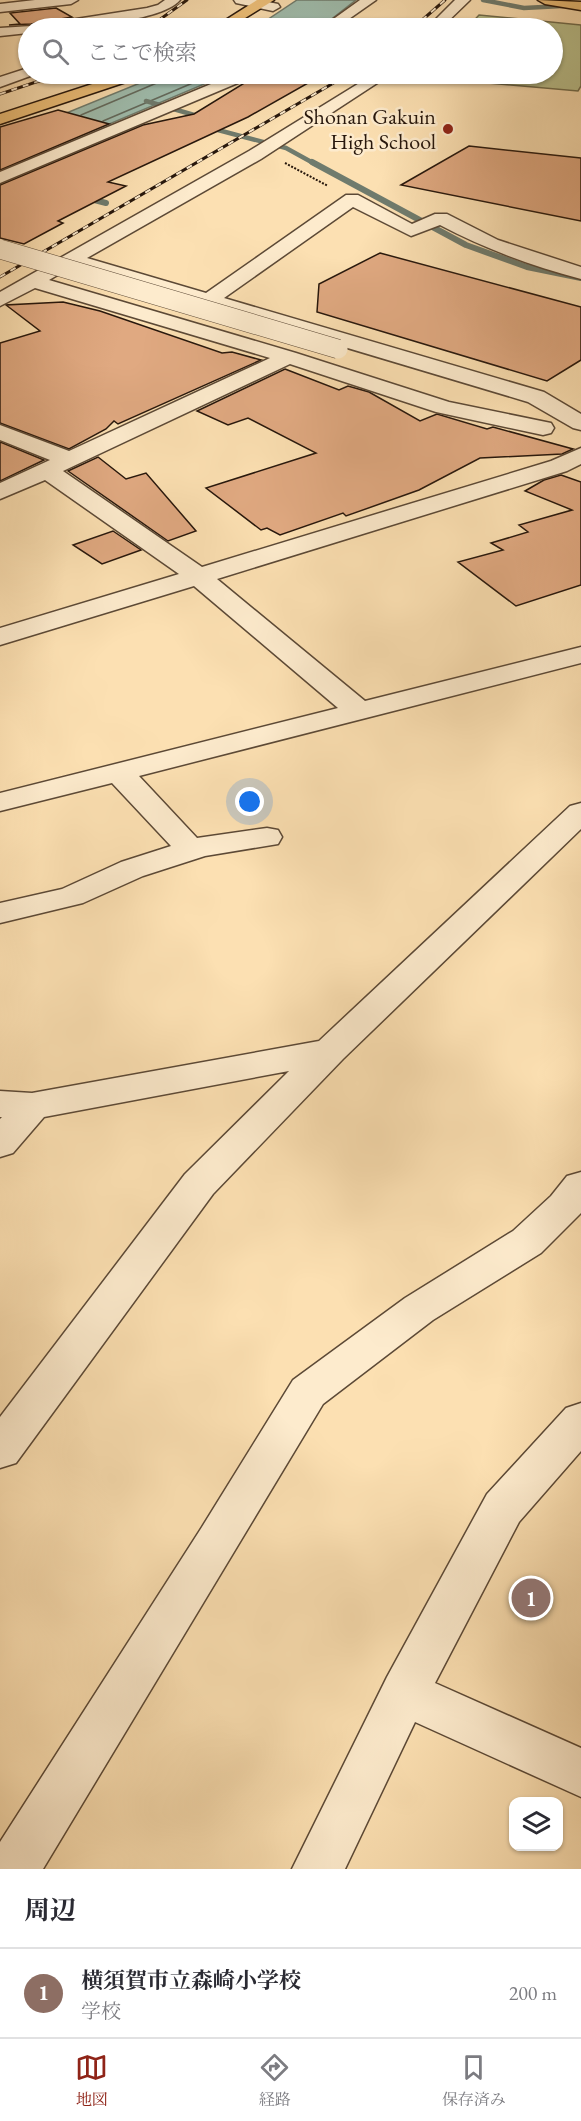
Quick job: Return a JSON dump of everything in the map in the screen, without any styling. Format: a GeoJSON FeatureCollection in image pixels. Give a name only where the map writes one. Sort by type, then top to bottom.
{"type":"FeatureCollection","features":[{"type":"Feature","properties":{"kind":"highway"},"geometry":{"type":"LineString","coordinates":[[545,0],[581,4]]}},
{"type":"Feature","properties":{"kind":"highway"},"geometry":{"type":"LineString","coordinates":[[562,0],[581,4]]}},
{"type":"Feature","properties":{"kind":"highway"},"geometry":{"type":"LineString","coordinates":[[240,18],[271,3]]}},
{"type":"Feature","properties":{"kind":"highway"},"geometry":{"type":"LineString","coordinates":[[250,18],[271,3]]}},
{"type":"Feature","properties":{"kind":"highway"},"geometry":{"type":"LineString","coordinates":[[0,111],[36,102],[88,84]]}},
{"type":"Feature","properties":{"kind":"highway"},"geometry":{"type":"LineString","coordinates":[[0,118],[47,105],[107,84]]}},
{"type":"Feature","properties":{"kind":"street"},"geometry":{"type":"LineString","coordinates":[[0,8],[71,0]]}},
{"type":"Feature","properties":{"kind":"street"},"geometry":{"type":"LineString","coordinates":[[106,18],[163,8],[171,0]]}},
{"type":"Feature","properties":{"kind":"street"},"geometry":{"type":"LineString","coordinates":[[241,0],[271,3]]}},
{"type":"Feature","properties":{"kind":"street"},"geometry":{"type":"LineString","coordinates":[[343,18],[369,0]]}},
{"type":"Feature","properties":{"kind":"street"},"geometry":{"type":"LineString","coordinates":[[444,18],[463,0]]}},
{"type":"Feature","properties":{"kind":"street"},"geometry":{"type":"LineString","coordinates":[[0,32],[18,30]]}},
{"type":"Feature","properties":{"kind":"street"},"geometry":{"type":"LineString","coordinates":[[9,65],[18,68]]}},
{"type":"Feature","properties":{"kind":"street"},"geometry":{"type":"LineString","coordinates":[[0,82],[18,75]]}},
{"type":"Feature","properties":{"kind":"street"},"geometry":{"type":"LineString","coordinates":[[0,178],[223,84]]}},
{"type":"Feature","properties":{"kind":"street"},"geometry":{"type":"LineString","coordinates":[[0,300],[255,155],[368,84]]}},
{"type":"Feature","properties":{"kind":"street"},"geometry":{"type":"LineString","coordinates":[[209,300],[352,199],[411,231],[441,218],[491,244],[581,273]]}},
{"type":"Feature","properties":{"kind":"street"},"geometry":{"type":"LineString","coordinates":[[0,249],[581,423]]}},
{"type":"Feature","properties":{"kind":"street"},"geometry":{"type":"LineString","coordinates":[[70,259],[536,397],[581,423]]}},
{"type":"Feature","properties":{"kind":"street"},"geometry":{"type":"LineString","coordinates":[[0,262],[581,439]]}},
{"type":"Feature","properties":{"kind":"street"},"geometry":{"type":"LineString","coordinates":[[64,290],[103,269]]}},
{"type":"Feature","properties":{"kind":"street"},"geometry":{"type":"LineString","coordinates":[[32,281],[289,357],[444,407],[543,428]]}},
{"type":"Feature","properties":{"kind":"street"},"geometry":{"type":"LineString","coordinates":[[0,492],[289,357]]}},
{"type":"Feature","properties":{"kind":"street"},"geometry":{"type":"LineString","coordinates":[[0,432],[70,460]]}},
{"type":"Feature","properties":{"kind":"street"},"geometry":{"type":"LineString","coordinates":[[0,637],[559,466],[581,455]]}},
{"type":"Feature","properties":{"kind":"street"},"geometry":{"type":"LineString","coordinates":[[46,471],[198,576],[358,710]]}},
{"type":"Feature","properties":{"kind":"street"},"geometry":{"type":"LineString","coordinates":[[0,802],[581,655]]}},
{"type":"Feature","properties":{"kind":"street"},"geometry":{"type":"LineString","coordinates":[[118,772],[191,850]]}},
{"type":"Feature","properties":{"kind":"street"},"geometry":{"type":"LineString","coordinates":[[0,1450],[199,1184],[330,1051],[581,812]]}},
{"type":"Feature","properties":{"kind":"street"},"geometry":{"type":"LineString","coordinates":[[0,913],[72,896],[132,869],[191,850],[267,837]]}},
{"type":"Feature","properties":{"kind":"street"},"geometry":{"type":"LineString","coordinates":[[0,1144],[16,1105],[330,1051]]}},
{"type":"Feature","properties":{"kind":"street"},"geometry":{"type":"LineString","coordinates":[[13,1869],[218,1541],[308,1392],[419,1309],[526,1242],[565,1206],[581,1186]]}},
{"type":"Feature","properties":{"kind":"street"},"geometry":{"type":"LineString","coordinates":[[318,1869],[404,1693],[503,1508],[581,1422]]}},
{"type":"Feature","properties":{"kind":"street"},"geometry":{"type":"LineString","coordinates":[[404,1693],[581,1773]]}},
{"type":"Feature","properties":{"kind":"path"},"geometry":{"type":"LineString","coordinates":[[255,155],[279,160],[352,199]]}},
{"type":"Feature","properties":{"kind":"green space"},"geometry":{"type":"Polygon","coordinates":[[[479,15],[510,18],[476,18],[479,15]]]}},
{"type":"Feature","properties":{"kind":"green space"},"geometry":{"type":"Polygon","coordinates":[[[563,23],[581,25],[581,86],[578,91],[500,84],[563,84],[563,23]]]}},
{"type":"Feature","properties":{"kind":"water"},"geometry":{"type":"Polygon","coordinates":[[[297,0],[356,0],[333,18],[270,18],[297,0]]]}},
{"type":"Feature","properties":{"kind":"water"},"geometry":{"type":"Polygon","coordinates":[[[137,84],[204,84],[0,170],[0,140],[137,84]]]}},
{"type":"Feature","properties":{"kind":"building"},"geometry":{"type":"Polygon","coordinates":[[[56,8],[72,17],[18,18],[18,22],[10,13],[56,8]]]}},
{"type":"Feature","properties":{"kind":"building"},"geometry":{"type":"Polygon","coordinates":[[[243,84],[306,84],[248,117],[108,182],[126,186],[58,221],[63,223],[24,244],[0,238],[0,185],[143,125],[194,114],[243,84]]]}},
{"type":"Feature","properties":{"kind":"building"},"geometry":{"type":"Polygon","coordinates":[[[58,110],[109,124],[0,170],[0,127],[58,110]]]}},
{"type":"Feature","properties":{"kind":"building"},"geometry":{"type":"Polygon","coordinates":[[[469,146],[581,158],[581,221],[401,185],[469,146]]]}},
{"type":"Feature","properties":{"kind":"building"},"geometry":{"type":"Polygon","coordinates":[[[380,253],[581,307],[581,360],[547,381],[317,312],[319,284],[380,253]]]}},
{"type":"Feature","properties":{"kind":"building"},"geometry":{"type":"Polygon","coordinates":[[[63,302],[100,311],[222,353],[232,352],[261,360],[118,424],[114,421],[106,429],[69,449],[0,423],[0,343],[40,331],[6,305],[63,302]]]}},
{"type":"Feature","properties":{"kind":"building"},"geometry":{"type":"Polygon","coordinates":[[[285,369],[339,390],[348,386],[369,392],[420,421],[437,414],[487,429],[493,427],[573,449],[562,454],[480,458],[419,490],[346,516],[343,513],[280,535],[267,528],[261,530],[206,488],[316,453],[248,418],[228,425],[197,411],[285,369]]]}},
{"type":"Feature","properties":{"kind":"building"},"geometry":{"type":"Polygon","coordinates":[[[0,442],[44,460],[0,481],[0,442]]]}},
{"type":"Feature","properties":{"kind":"building"},"geometry":{"type":"Polygon","coordinates":[[[98,457],[126,479],[146,473],[196,531],[168,541],[68,471],[98,457]]]}},
{"type":"Feature","properties":{"kind":"building"},"geometry":{"type":"Polygon","coordinates":[[[561,475],[581,482],[581,585],[516,606],[458,562],[503,550],[491,543],[528,532],[519,525],[572,510],[525,491],[544,480],[561,475]]]}},
{"type":"Feature","properties":{"kind":"building"},"geometry":{"type":"Polygon","coordinates":[[[113,531],[141,550],[102,564],[73,545],[113,531]]]}},
{"type":"Feature","properties":{"kind":"waterway"},"geometry":{"type":"LineString","coordinates":[[483,0],[524,8],[581,5]]}},
{"type":"Feature","properties":{"kind":"waterway"},"geometry":{"type":"LineString","coordinates":[[146,101],[201,117],[218,130],[286,148],[315,164]]}},
{"type":"Feature","properties":{"kind":"waterway"},"geometry":{"type":"LineString","coordinates":[[312,162],[466,245],[527,267],[581,278]]}},
{"type":"Feature","properties":{"kind":"waterway"},"geometry":{"type":"LineString","coordinates":[[83,197],[106,203]]}},
{"type":"Feature","properties":{"kind":"railway"},"geometry":{"type":"LineString","coordinates":[[162,18],[187,0]]}},
{"type":"Feature","properties":{"kind":"railway"},"geometry":{"type":"LineString","coordinates":[[424,18],[445,0]]}},
{"type":"Feature","properties":{"kind":"railway"},"geometry":{"type":"LineString","coordinates":[[0,94],[30,84]]}},
{"type":"Feature","properties":{"kind":"railway"},"geometry":{"type":"LineString","coordinates":[[0,277],[332,84]]}},
{"type":"Feature","properties":{"kind":"place","name":"Shonan Gakuin High School"},"geometry":{"type":"Point","coordinates":[448,129]}},
{"type":"Feature","properties":{"kind":"place","name":"横須賀市立森崎小学校"},"geometry":{"type":"Point","coordinates":[531,1598]}}]}
